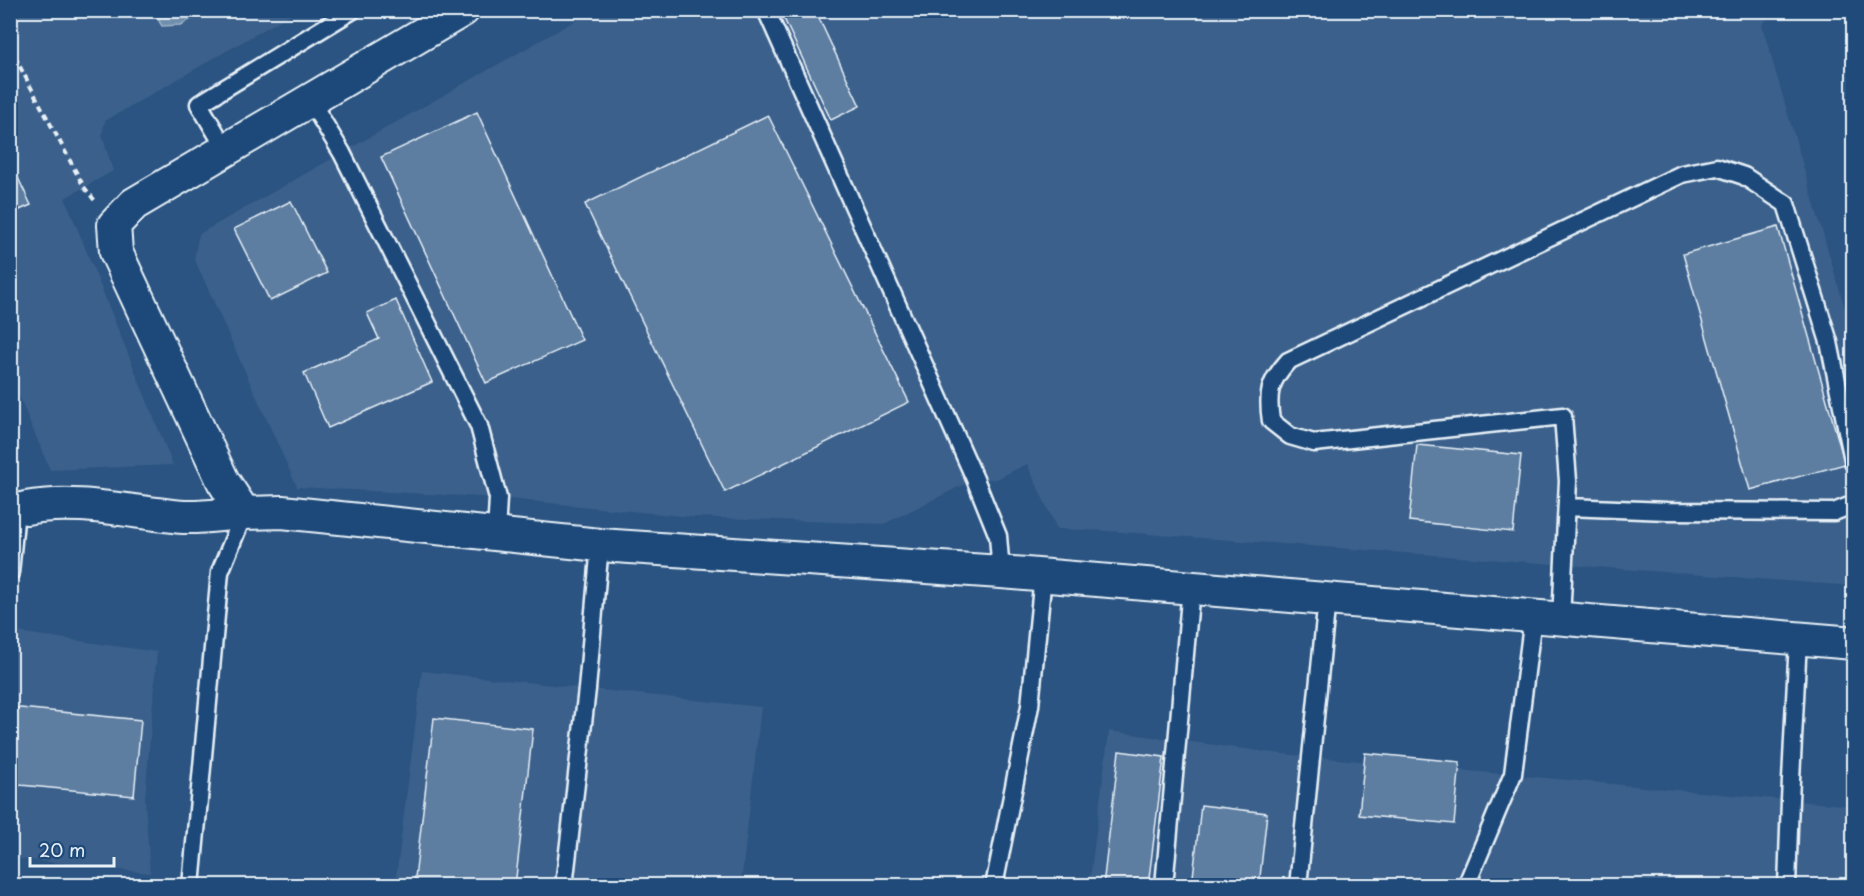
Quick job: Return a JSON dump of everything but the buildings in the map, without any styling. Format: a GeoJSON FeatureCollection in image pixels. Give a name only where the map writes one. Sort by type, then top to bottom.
{"type":"FeatureCollection","features":[{"type":"Feature","properties":{"kind":"street"},"geometry":{"type":"LineString","coordinates":[[244,513],[223,481],[116,252],[114,225],[134,204],[463,10]]}},
{"type":"Feature","properties":{"kind":"street"},"geometry":{"type":"LineString","coordinates":[[17,510],[49,504],[187,517],[282,512],[600,545],[1001,572],[1854,642]]}},
{"type":"Feature","properties":{"kind":"lane"},"geometry":{"type":"LineString","coordinates":[[226,150],[199,104],[353,10]]}},
{"type":"Feature","properties":{"kind":"lane"},"geometry":{"type":"LineString","coordinates":[[765,10],[975,479],[998,536],[1001,572]]}},
{"type":"Feature","properties":{"kind":"lane"},"geometry":{"type":"LineString","coordinates":[[310,100],[342,153],[479,426],[498,498],[496,534]]}},
{"type":"Feature","properties":{"kind":"lane"},"geometry":{"type":"LineString","coordinates":[[1466,885],[1514,774],[1547,618],[1567,507],[1568,481],[1563,416],[1314,443],[1290,436],[1271,421],[1268,398],[1275,376],[1288,361],[1682,174],[1717,167],[1744,176],[1786,204],[1829,342],[1854,465]]}},
{"type":"Feature","properties":{"kind":"lane"},"geometry":{"type":"LineString","coordinates":[[1567,507],[1667,512],[1834,512],[1854,504]]}},
{"type":"Feature","properties":{"kind":"lane"},"geometry":{"type":"LineString","coordinates":[[10,573],[17,510]]}},
{"type":"Feature","properties":{"kind":"lane"},"geometry":{"type":"LineString","coordinates":[[191,885],[220,572],[244,513]]}},
{"type":"Feature","properties":{"kind":"lane"},"geometry":{"type":"LineString","coordinates":[[564,885],[587,688],[600,545]]}},
{"type":"Feature","properties":{"kind":"lane"},"geometry":{"type":"LineString","coordinates":[[994,885],[1030,706],[1043,576]]}},
{"type":"Feature","properties":{"kind":"lane"},"geometry":{"type":"LineString","coordinates":[[1164,885],[1191,588]]}},
{"type":"Feature","properties":{"kind":"lane"},"geometry":{"type":"LineString","coordinates":[[1298,885],[1327,599]]}},
{"type":"Feature","properties":{"kind":"lane"},"geometry":{"type":"LineString","coordinates":[[1787,885],[1798,639]]}},
{"type":"Feature","properties":{"kind":"path"},"geometry":{"type":"LineString","coordinates":[[10,48],[84,187],[114,225]]}},
{"type":"Feature","properties":{"kind":"shaded area"},"geometry":{"type":"Polygon","coordinates":[[[10,11],[296,11],[105,121],[102,135],[113,171],[65,198],[173,465],[50,470],[11,377],[10,11]]]}},
{"type":"Feature","properties":{"kind":"shaded area"},"geometry":{"type":"Polygon","coordinates":[[[153,11],[205,11],[181,25],[162,26],[153,11]]]}},
{"type":"Feature","properties":{"kind":"shaded area"},"geometry":{"type":"Polygon","coordinates":[[[592,11],[1774,11],[1762,25],[1853,336],[1853,586],[1057,529],[1027,464],[997,479],[975,479],[884,524],[691,517],[498,498],[297,487],[194,258],[199,234],[592,11]]]}},
{"type":"Feature","properties":{"kind":"shaded area"},"geometry":{"type":"Polygon","coordinates":[[[11,631],[157,652],[145,800],[150,873],[11,858],[11,631]]]}},
{"type":"Feature","properties":{"kind":"shaded area"},"geometry":{"type":"Polygon","coordinates":[[[422,671],[761,707],[741,885],[395,886],[422,671]]]}},
{"type":"Feature","properties":{"kind":"shaded area"},"geometry":{"type":"Polygon","coordinates":[[[1109,731],[1283,754],[1853,806],[1853,885],[1089,886],[1109,731]]]}}]}
